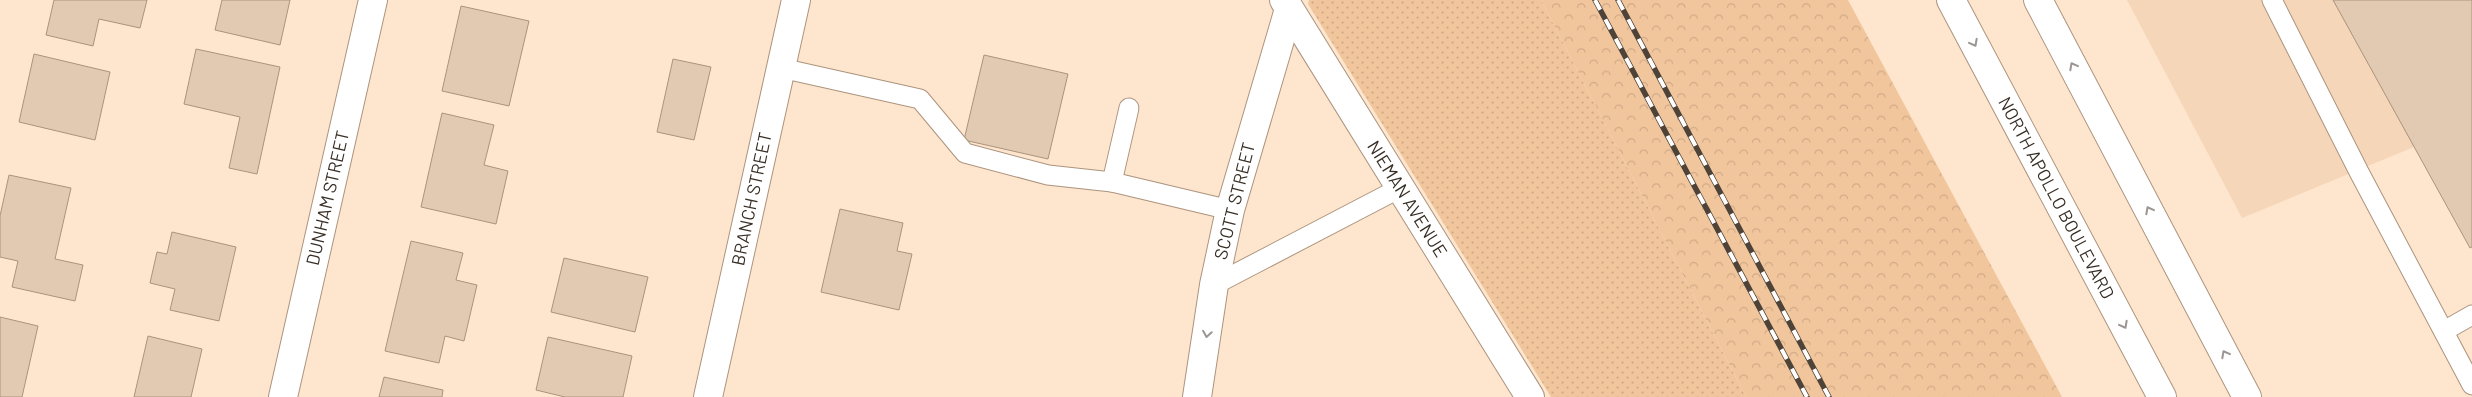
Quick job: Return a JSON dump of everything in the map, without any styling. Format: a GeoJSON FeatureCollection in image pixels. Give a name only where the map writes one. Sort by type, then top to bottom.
{"type":"FeatureCollection","features":[{"type":"Feature","properties":{"kind":"street","name":"DUNHAM STREET"},"geometry":{"type":"LineString","coordinates":[[283,397],[373,0]]}},
{"type":"Feature","properties":{"kind":"street","name":"BRANCH STREET"},"geometry":{"type":"LineString","coordinates":[[708,397],[796,0]]}},
{"type":"Feature","properties":{"kind":"street","name":"NORTH APOLLO BOULEVARD"},"geometry":{"type":"LineString","coordinates":[[1951,0],[2162,397]]}},
{"type":"Feature","properties":{"kind":"street"},"geometry":{"type":"LineString","coordinates":[[2038,0],[2247,397]]}},
{"type":"Feature","properties":{"kind":"street","name":"NIEMAN AVENUE"},"geometry":{"type":"LineString","coordinates":[[1287,5],[1530,397]]}},
{"type":"Feature","properties":{"kind":"street","name":"SCOTT STREET"},"geometry":{"type":"LineString","coordinates":[[1198,397],[1214,285],[1230,210],[1287,5]]}},
{"type":"Feature","properties":{"kind":"lane"},"geometry":{"type":"LineString","coordinates":[[2272,0],[2359,172],[2472,385]]}},
{"type":"Feature","properties":{"kind":"lane"},"geometry":{"type":"LineString","coordinates":[[781,68],[920,99],[966,153],[1048,175],[1112,182],[1230,210]]}},
{"type":"Feature","properties":{"kind":"lane"},"geometry":{"type":"LineString","coordinates":[[1112,182],[1128,108]]}},
{"type":"Feature","properties":{"kind":"lane"},"geometry":{"type":"LineString","coordinates":[[1214,285],[1400,188]]}},
{"type":"Feature","properties":{"kind":"lane"},"geometry":{"type":"LineString","coordinates":[[2444,331],[2472,315]]}},
{"type":"Feature","properties":{"kind":"shaded area"},"geometry":{"type":"Polygon","coordinates":[[[2127,0],[2472,0],[2414,147],[2242,218],[2127,0]]]}},
{"type":"Feature","properties":{"kind":"green space"},"geometry":{"type":"Polygon","coordinates":[[[1309,0],[1541,0],[1746,397],[1551,397],[1308,4],[1309,0]]]}},
{"type":"Feature","properties":{"kind":"green space"},"geometry":{"type":"Polygon","coordinates":[[[1541,0],[1848,0],[2062,397],[1746,397],[1541,0]]]}},
{"type":"Feature","properties":{"kind":"building"},"geometry":{"type":"Polygon","coordinates":[[[54,0],[147,0],[140,28],[99,19],[93,46],[46,35],[54,0]]]}},
{"type":"Feature","properties":{"kind":"building"},"geometry":{"type":"Polygon","coordinates":[[[222,0],[290,0],[280,45],[215,30],[222,0]]]}},
{"type":"Feature","properties":{"kind":"building"},"geometry":{"type":"Polygon","coordinates":[[[2333,0],[2472,0],[2472,247],[2470,248],[2333,0]]]}},
{"type":"Feature","properties":{"kind":"building"},"geometry":{"type":"Polygon","coordinates":[[[461,6],[529,21],[509,106],[442,91],[461,6]]]}},
{"type":"Feature","properties":{"kind":"building"},"geometry":{"type":"Polygon","coordinates":[[[196,49],[280,67],[257,174],[229,168],[240,117],[184,104],[196,49]]]}},
{"type":"Feature","properties":{"kind":"building"},"geometry":{"type":"Polygon","coordinates":[[[34,54],[110,72],[95,140],[19,122],[34,54]]]}},
{"type":"Feature","properties":{"kind":"building"},"geometry":{"type":"Polygon","coordinates":[[[984,55],[1068,74],[1048,159],[964,140],[984,55]]]}},
{"type":"Feature","properties":{"kind":"building"},"geometry":{"type":"Polygon","coordinates":[[[673,59],[711,67],[694,140],[657,132],[673,59]]]}},
{"type":"Feature","properties":{"kind":"building"},"geometry":{"type":"Polygon","coordinates":[[[442,113],[494,125],[484,165],[508,171],[496,224],[421,207],[442,113]]]}},
{"type":"Feature","properties":{"kind":"building"},"geometry":{"type":"Polygon","coordinates":[[[9,175],[71,188],[55,259],[83,265],[75,301],[12,287],[18,261],[0,257],[0,216],[9,175]]]}},
{"type":"Feature","properties":{"kind":"building"},"geometry":{"type":"Polygon","coordinates":[[[840,209],[903,223],[897,251],[912,254],[899,310],[821,292],[840,209]]]}},
{"type":"Feature","properties":{"kind":"building"},"geometry":{"type":"Polygon","coordinates":[[[172,232],[236,247],[219,321],[170,310],[175,289],[150,283],[157,252],[167,254],[172,232]]]}},
{"type":"Feature","properties":{"kind":"building"},"geometry":{"type":"Polygon","coordinates":[[[411,241],[463,253],[456,280],[477,285],[464,341],[445,336],[439,363],[385,351],[411,241]]]}},
{"type":"Feature","properties":{"kind":"building"},"geometry":{"type":"Polygon","coordinates":[[[564,258],[648,277],[635,332],[551,312],[564,258]]]}},
{"type":"Feature","properties":{"kind":"building"},"geometry":{"type":"Polygon","coordinates":[[[0,317],[38,326],[22,397],[0,397],[0,317]]]}},
{"type":"Feature","properties":{"kind":"building"},"geometry":{"type":"Polygon","coordinates":[[[148,336],[202,349],[191,397],[134,397],[148,336]]]}},
{"type":"Feature","properties":{"kind":"building"},"geometry":{"type":"Polygon","coordinates":[[[548,337],[632,356],[623,397],[565,397],[536,390],[548,337]]]}},
{"type":"Feature","properties":{"kind":"building"},"geometry":{"type":"Polygon","coordinates":[[[384,377],[443,390],[442,397],[379,397],[384,377]]]}},
{"type":"Feature","properties":{"kind":"railway"},"geometry":{"type":"LineString","coordinates":[[1595,0],[1807,397]]}},
{"type":"Feature","properties":{"kind":"railway"},"geometry":{"type":"LineString","coordinates":[[1618,0],[1829,397]]}}]}
